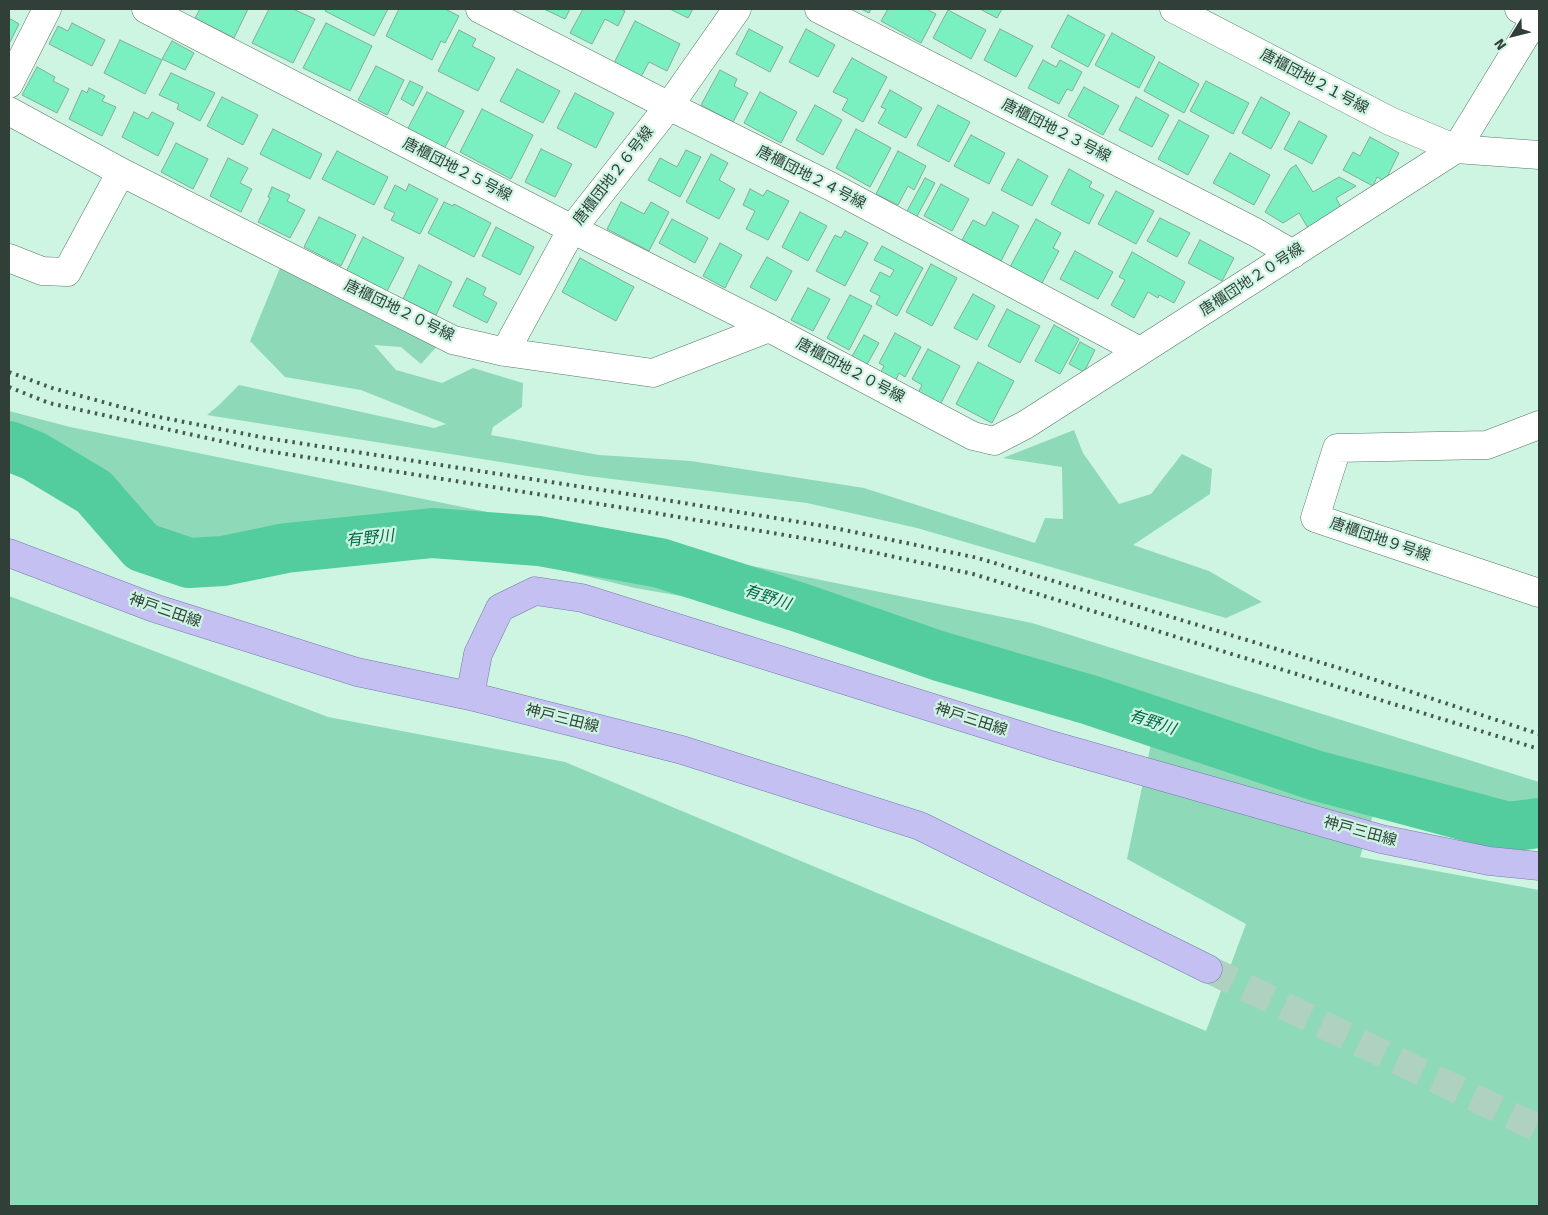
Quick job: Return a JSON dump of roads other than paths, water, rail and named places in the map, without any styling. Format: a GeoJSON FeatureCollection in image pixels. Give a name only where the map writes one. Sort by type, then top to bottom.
{"type":"FeatureCollection","features":[{"type":"Feature","properties":{"kind":"main road","name":"神戸三田線"},"geometry":{"type":"LineString","coordinates":[[9,553],[154,608],[356,672],[470,696],[682,750],[920,826],[1208,969]]}},
{"type":"Feature","properties":{"kind":"main road","name":"神戸三田線"},"geometry":{"type":"LineString","coordinates":[[470,696],[478,654],[500,608],[535,591],[582,598],[1051,745],[1381,839],[1489,861],[1539,866]]}},
{"type":"Feature","properties":{"kind":"street"},"geometry":{"type":"LineString","coordinates":[[9,84],[47,9]]}},
{"type":"Feature","properties":{"kind":"street","name":"唐櫃団地２５号線"},"geometry":{"type":"LineString","coordinates":[[146,9],[572,229],[769,328]]}},
{"type":"Feature","properties":{"kind":"street","name":"唐櫃団地２４号線"},"geometry":{"type":"LineString","coordinates":[[480,9],[830,186],[1140,351]]}},
{"type":"Feature","properties":{"kind":"street","name":"唐櫃団地２６号線"},"geometry":{"type":"LineString","coordinates":[[505,352],[572,229],[669,106],[737,9]]}},
{"type":"Feature","properties":{"kind":"street","name":"唐櫃団地２３号線"},"geometry":{"type":"LineString","coordinates":[[818,9],[1246,228],[1293,254]]}},
{"type":"Feature","properties":{"kind":"street"},"geometry":{"type":"LineString","coordinates":[[1519,9],[1536,18],[1456,149],[1539,155]]}},
{"type":"Feature","properties":{"kind":"street","name":"唐櫃団地２１号線"},"geometry":{"type":"LineString","coordinates":[[1182,10],[1390,121],[1456,149]]}},
{"type":"Feature","properties":{"kind":"street","name":"唐櫃団地２０号線"},"geometry":{"type":"LineString","coordinates":[[9,111],[121,172],[453,340],[505,352],[653,373],[769,328],[973,436],[994,441],[1025,425],[1456,149]]}},
{"type":"Feature","properties":{"kind":"street"},"geometry":{"type":"LineString","coordinates":[[9,258],[42,271],[67,272],[121,172]]}},
{"type":"Feature","properties":{"kind":"street","name":"唐櫃団地９号線"},"geometry":{"type":"LineString","coordinates":[[1539,425],[1487,445],[1337,448],[1314,518],[1539,593]]}},
{"type":"Feature","properties":{"kind":"waterway","name":"有野川"},"geometry":{"type":"LineString","coordinates":[[9,446],[34,456],[94,492],[142,547],[189,563],[223,561],[286,548],[433,533],[539,541],[660,563],[801,608],[939,656],[1090,700],[1314,775],[1508,827],[1539,823]]}},
{"type":"Feature","properties":{"kind":"tunnel"},"geometry":{"type":"LineString","coordinates":[[1208,969],[1539,1129]]}},
{"type":"Feature","properties":{"kind":"railway"},"geometry":{"type":"LineString","coordinates":[[9,372],[52,388],[154,416],[266,438],[830,527],[978,558],[1342,669],[1539,734]]}},
{"type":"Feature","properties":{"kind":"railway"},"geometry":{"type":"LineString","coordinates":[[9,387],[49,403],[261,450],[826,542],[973,574],[1539,749]]}}]}
